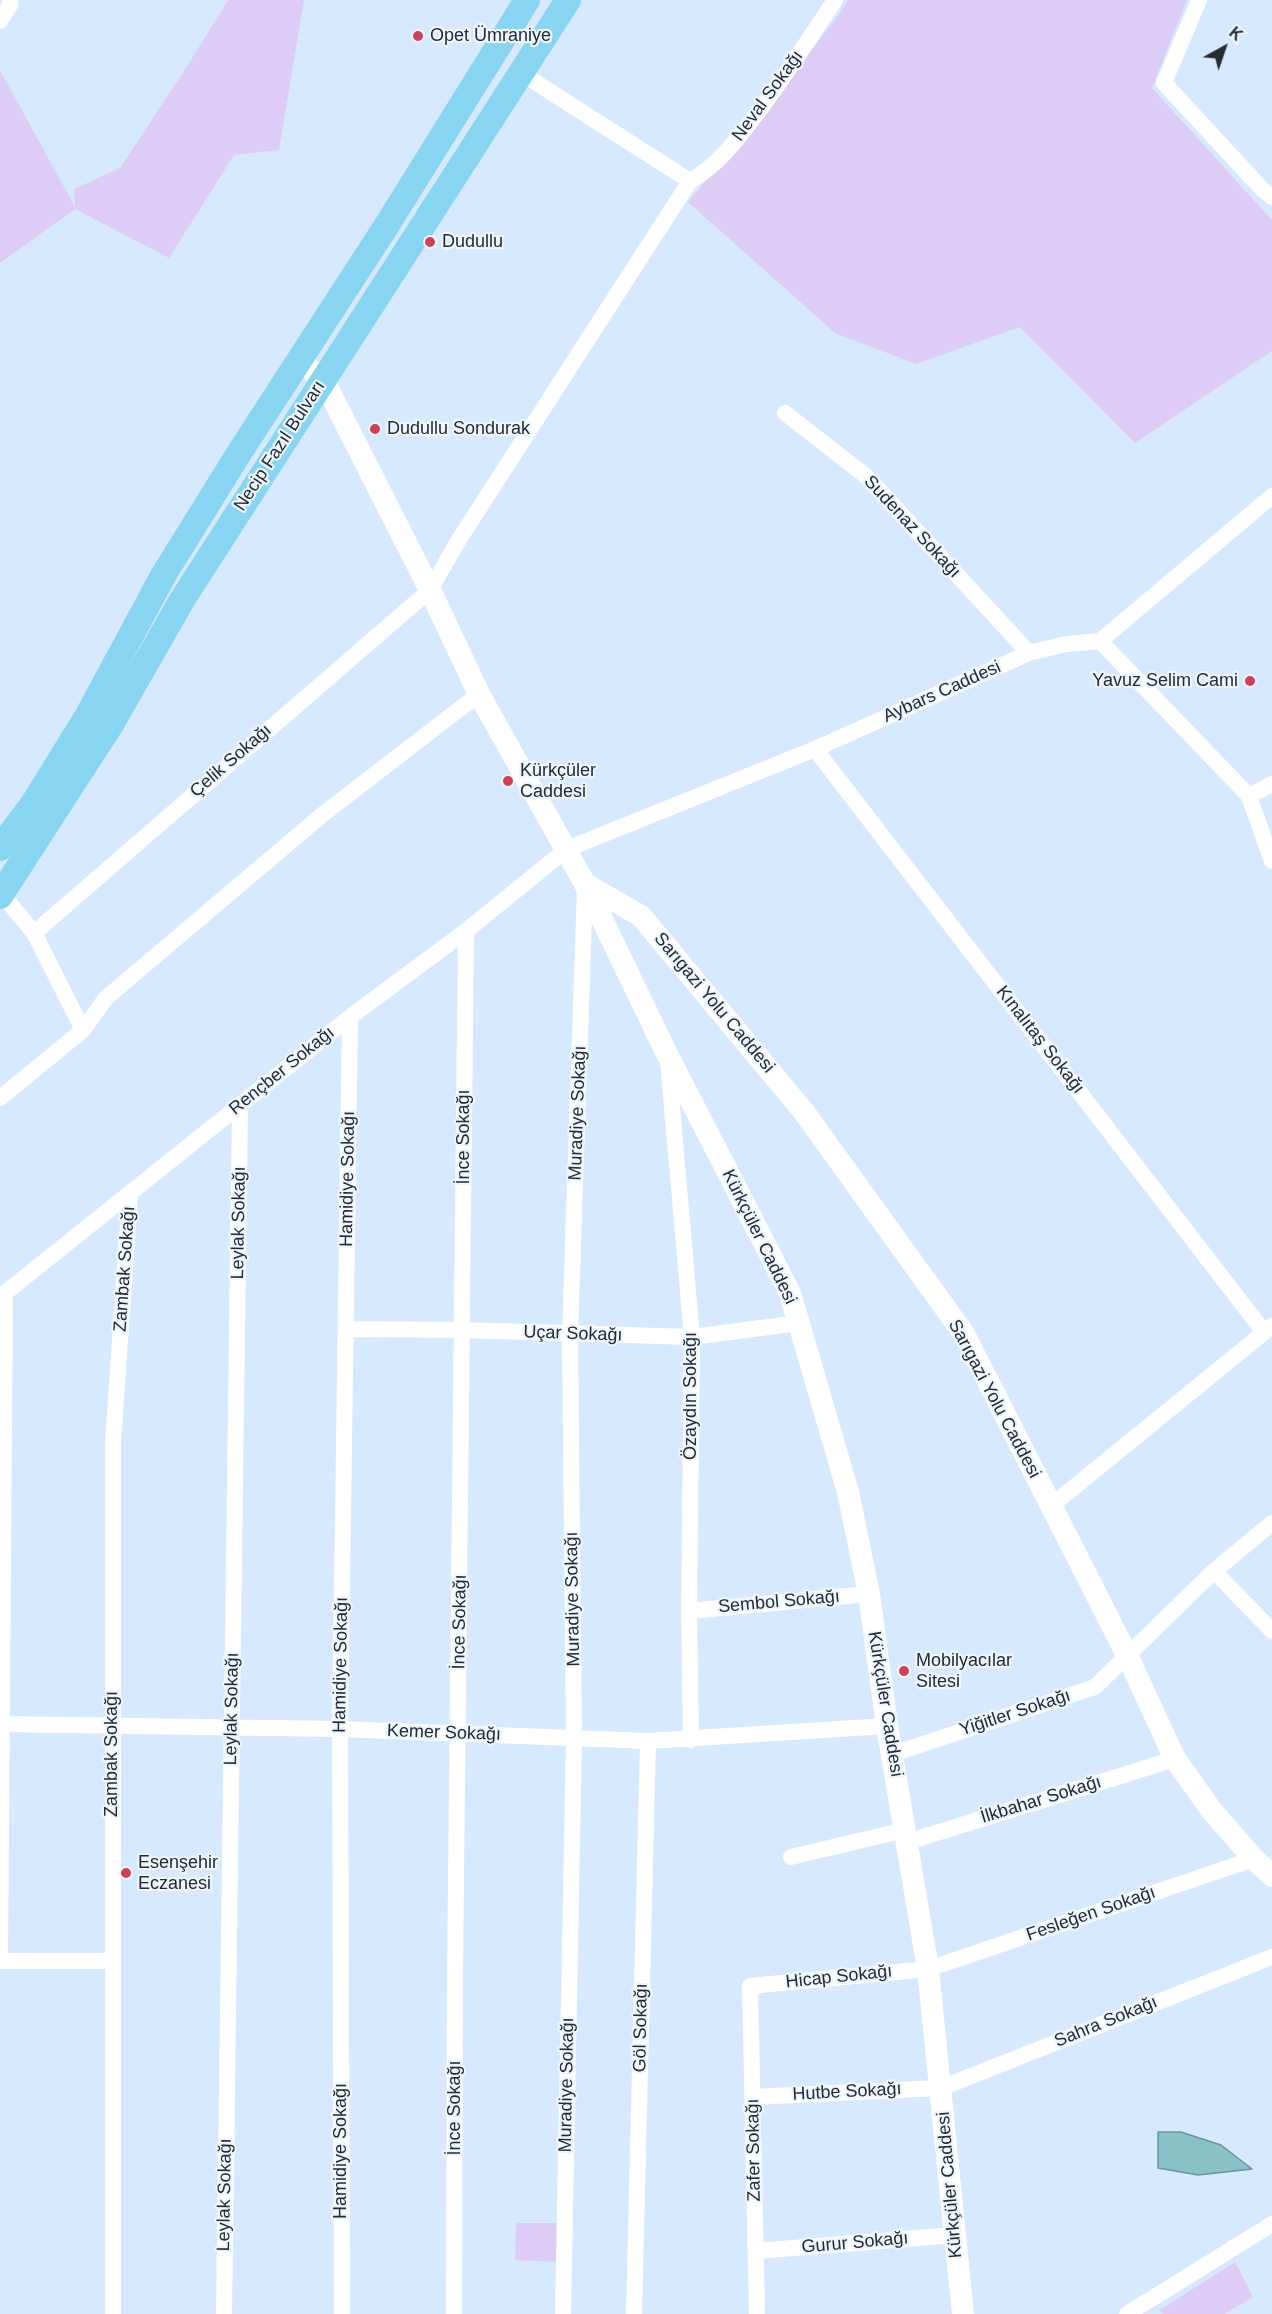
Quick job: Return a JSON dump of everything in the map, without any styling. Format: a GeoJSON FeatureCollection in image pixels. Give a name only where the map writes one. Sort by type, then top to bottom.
{"type":"FeatureCollection","features":[{"type":"Feature","properties":{"kind":"main road","name":"Necip Fazıl Bulvarı"},"geometry":{"type":"LineString","coordinates":[[0,848],[33,804],[88,715],[164,574],[387,225],[526,0]]}},
{"type":"Feature","properties":{"kind":"main road","name":"Necip Fazıl Bulvarı"},"geometry":{"type":"LineString","coordinates":[[1,895],[110,726],[182,600],[568,0]]}},
{"type":"Feature","properties":{"kind":"main road","name":"Kürkçüler Caddesi"},"geometry":{"type":"LineString","coordinates":[[299,360],[323,379],[430,590],[479,694],[567,849],[667,1054],[790,1293],[848,1492],[869,1594],[887,1726],[928,1969],[963,2314]]}},
{"type":"Feature","properties":{"kind":"main road","name":"Sarıgazi Yolu Caddesi"},"geometry":{"type":"LineString","coordinates":[[585,884],[641,916],[804,1112],[964,1334],[1128,1656],[1175,1759],[1212,1811],[1272,1876]]}},
{"type":"Feature","properties":{"kind":"street"},"geometry":{"type":"LineString","coordinates":[[0,21],[10,5],[10,0]]}},
{"type":"Feature","properties":{"kind":"street","name":"Neval Sokağı"},"geometry":{"type":"LineString","coordinates":[[690,181],[706,172],[729,149],[771,94],[835,0]]}},
{"type":"Feature","properties":{"kind":"street"},"geometry":{"type":"LineString","coordinates":[[1199,0],[1164,83],[1272,197]]}},
{"type":"Feature","properties":{"kind":"street"},"geometry":{"type":"LineString","coordinates":[[521,73],[690,181]]}},
{"type":"Feature","properties":{"kind":"street","name":"Çelik Sokağı"},"geometry":{"type":"LineString","coordinates":[[34,933],[430,590],[460,538],[690,181]]}},
{"type":"Feature","properties":{"kind":"street","name":"Sudenaz Sokağı"},"geometry":{"type":"LineString","coordinates":[[784,413],[866,476],[1029,653]]}},
{"type":"Feature","properties":{"kind":"street"},"geometry":{"type":"LineString","coordinates":[[1272,496],[1100,641],[1249,796],[1272,861]]}},
{"type":"Feature","properties":{"kind":"street","name":"Aybars Caddesi"},"geometry":{"type":"LineString","coordinates":[[567,849],[815,749],[1029,653],[1066,644],[1100,641]]}},
{"type":"Feature","properties":{"kind":"street"},"geometry":{"type":"LineString","coordinates":[[0,1098],[83,1030],[106,998],[322,815],[479,694]]}},
{"type":"Feature","properties":{"kind":"street","name":"Kınalıtaş Sokağı"},"geometry":{"type":"LineString","coordinates":[[815,749],[1268,1329]]}},
{"type":"Feature","properties":{"kind":"street"},"geometry":{"type":"LineString","coordinates":[[1249,796],[1272,784]]}},
{"type":"Feature","properties":{"kind":"street","name":"Rençber Sokağı"},"geometry":{"type":"LineString","coordinates":[[3,1295],[350,1017],[466,931],[567,849]]}},
{"type":"Feature","properties":{"kind":"street","name":"Muradiye Sokağı"},"geometry":{"type":"LineString","coordinates":[[563,2314],[574,1738],[570,1335],[585,884]]}},
{"type":"Feature","properties":{"kind":"street"},"geometry":{"type":"LineString","coordinates":[[1,895],[34,933],[83,1030]]}},
{"type":"Feature","properties":{"kind":"street","name":"İnce Sokağı"},"geometry":{"type":"LineString","coordinates":[[454,2314],[455,1974],[466,931]]}},
{"type":"Feature","properties":{"kind":"street","name":"Hamidiye Sokağı"},"geometry":{"type":"LineString","coordinates":[[342,2314],[340,1729],[350,1017]]}},
{"type":"Feature","properties":{"kind":"street","name":"Özaydın Sokağı"},"geometry":{"type":"LineString","coordinates":[[667,1054],[692,1337],[689,1611],[691,1740]]}},
{"type":"Feature","properties":{"kind":"street","name":"Leylak Sokağı"},"geometry":{"type":"LineString","coordinates":[[224,2314],[240,1105]]}},
{"type":"Feature","properties":{"kind":"street","name":"Zambak Sokağı"},"geometry":{"type":"LineString","coordinates":[[113,2314],[113,1442],[129,1195]]}},
{"type":"Feature","properties":{"kind":"street"},"geometry":{"type":"LineString","coordinates":[[3,1295],[0,1961],[112,1961]]}},
{"type":"Feature","properties":{"kind":"street","name":"Uçar Sokağı"},"geometry":{"type":"LineString","coordinates":[[346,1329],[692,1337],[799,1323]]}},
{"type":"Feature","properties":{"kind":"street"},"geometry":{"type":"LineString","coordinates":[[1051,1506],[1268,1329]]}},
{"type":"Feature","properties":{"kind":"street","name":"Yiğitler Sokağı"},"geometry":{"type":"LineString","coordinates":[[893,1754],[1095,1687],[1214,1571],[1272,1523]]}},
{"type":"Feature","properties":{"kind":"street"},"geometry":{"type":"LineString","coordinates":[[1214,1571],[1272,1631]]}},
{"type":"Feature","properties":{"kind":"street","name":"Sembol Sokağı"},"geometry":{"type":"LineString","coordinates":[[689,1611],[869,1594]]}},
{"type":"Feature","properties":{"kind":"street","name":"Kemer Sokağı"},"geometry":{"type":"LineString","coordinates":[[1,1724],[340,1729],[648,1742],[887,1726]]}},
{"type":"Feature","properties":{"kind":"street","name":"Göl Sokağı"},"geometry":{"type":"LineString","coordinates":[[634,2314],[648,1742]]}},
{"type":"Feature","properties":{"kind":"street","name":"İlkbahar Sokağı"},"geometry":{"type":"LineString","coordinates":[[791,1857],[906,1836],[1175,1759]]}},
{"type":"Feature","properties":{"kind":"street","name":"Fesleğen Sokağı"},"geometry":{"type":"LineString","coordinates":[[928,1969],[1254,1859]]}},
{"type":"Feature","properties":{"kind":"street","name":"Sahra Sokağı"},"geometry":{"type":"LineString","coordinates":[[941,2088],[1272,1957]]}},
{"type":"Feature","properties":{"kind":"street","name":"Hicap Sokağı"},"geometry":{"type":"LineString","coordinates":[[750,1986],[928,1969]]}},
{"type":"Feature","properties":{"kind":"street","name":"Zafer Sokağı"},"geometry":{"type":"LineString","coordinates":[[750,1986],[757,2314]]}},
{"type":"Feature","properties":{"kind":"street","name":"Hutbe Sokağı"},"geometry":{"type":"LineString","coordinates":[[753,2097],[941,2088]]}},
{"type":"Feature","properties":{"kind":"street"},"geometry":{"type":"LineString","coordinates":[[1126,2314],[1272,2224]]}},
{"type":"Feature","properties":{"kind":"street","name":"Gurur Sokağı"},"geometry":{"type":"LineString","coordinates":[[756,2251],[954,2235]]}},
{"type":"Feature","properties":{"kind":"shaded area"},"geometry":{"type":"Polygon","coordinates":[[[228,0],[304,0],[279,150],[234,155],[169,258],[75,209],[0,263],[0,70],[75,207],[74,189],[120,168],[228,0]]]}},
{"type":"Feature","properties":{"kind":"shaded area"},"geometry":{"type":"Polygon","coordinates":[[[848,0],[1187,0],[1152,88],[1272,220],[1272,351],[1135,443],[1020,327],[916,364],[835,333],[688,202],[836,19],[848,0]]]}},
{"type":"Feature","properties":{"kind":"shaded area"},"geometry":{"type":"Polygon","coordinates":[[[1158,2132],[1181,2132],[1221,2145],[1252,2169],[1198,2175],[1158,2168],[1158,2132]]]}},
{"type":"Feature","properties":{"kind":"shaded area"},"geometry":{"type":"Polygon","coordinates":[[[516,2223],[557,2223],[558,2262],[515,2260],[516,2223]]]}},
{"type":"Feature","properties":{"kind":"shaded area"},"geometry":{"type":"Polygon","coordinates":[[[1235,2262],[1253,2297],[1225,2314],[1163,2314],[1160,2310],[1235,2262]]]}},
{"type":"Feature","properties":{"kind":"place","name":"Opet Ümraniye"},"geometry":{"type":"Point","coordinates":[418,36]}},
{"type":"Feature","properties":{"kind":"place","name":"Dudullu"},"geometry":{"type":"Point","coordinates":[430,242]}},
{"type":"Feature","properties":{"kind":"place","name":"Dudullu Sondurak"},"geometry":{"type":"Point","coordinates":[375,429]}},
{"type":"Feature","properties":{"kind":"place","name":"Yavuz Selim Cami"},"geometry":{"type":"Point","coordinates":[1250,681]}},
{"type":"Feature","properties":{"kind":"place","name":"Kürkçüler Caddesi"},"geometry":{"type":"Point","coordinates":[508,781]}},
{"type":"Feature","properties":{"kind":"place","name":"Mobilyacılar Sitesi"},"geometry":{"type":"Point","coordinates":[904,1671]}},
{"type":"Feature","properties":{"kind":"place","name":"Esenşehir Eczanesi"},"geometry":{"type":"Point","coordinates":[126,1873]}}]}
